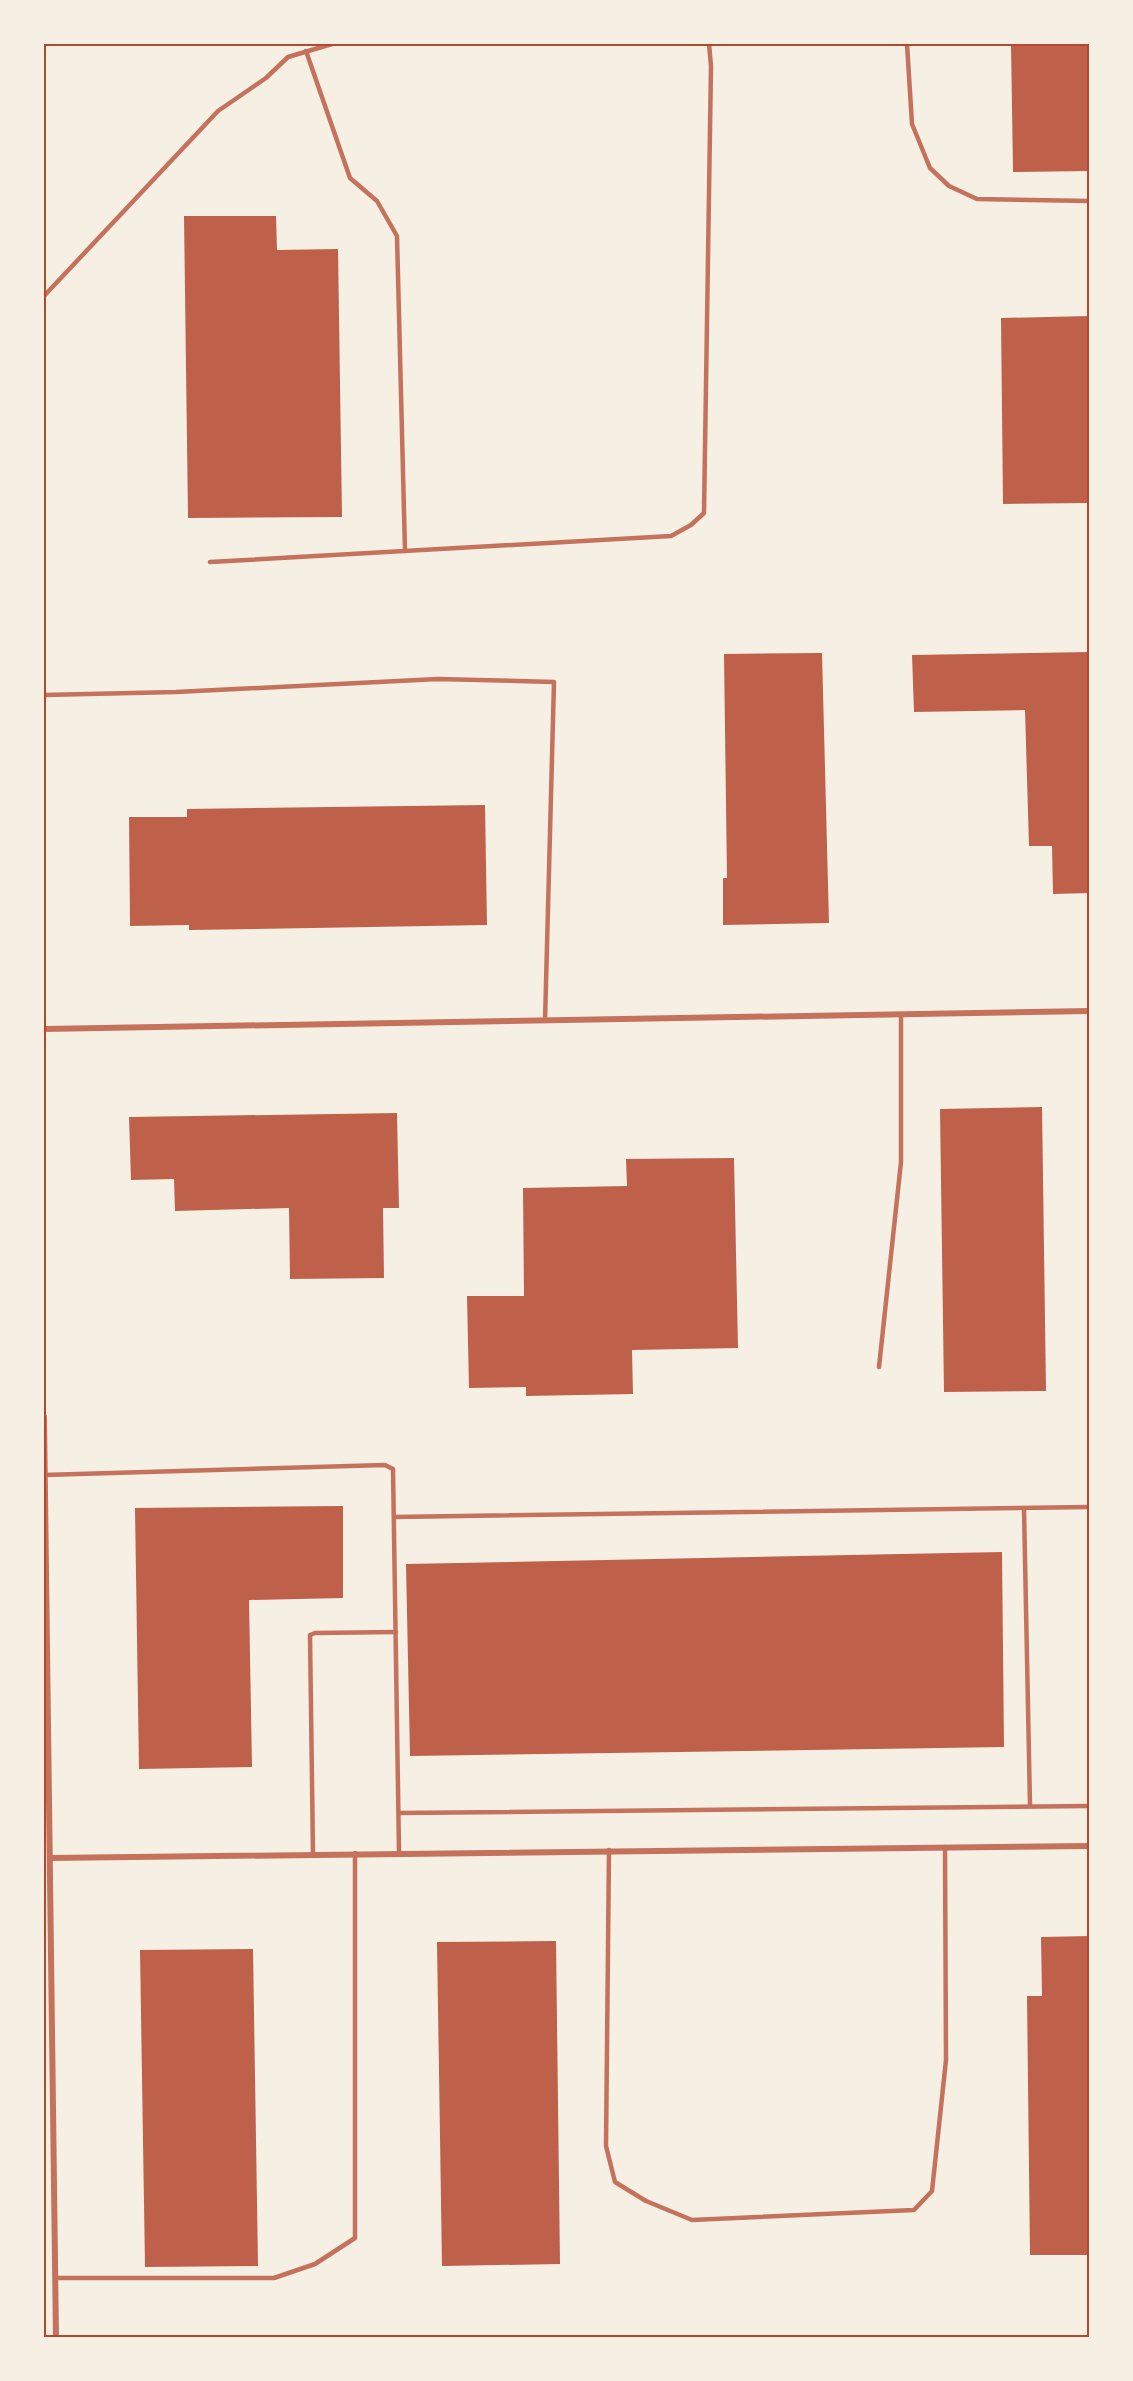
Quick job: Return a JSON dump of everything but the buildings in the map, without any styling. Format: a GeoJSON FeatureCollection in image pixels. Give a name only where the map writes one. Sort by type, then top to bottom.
{"type":"FeatureCollection","features":[{"type":"Feature","properties":{"kind":"street"},"geometry":{"type":"LineString","coordinates":[[44,1029],[1089,1011]]}},
{"type":"Feature","properties":{"kind":"street"},"geometry":{"type":"LineString","coordinates":[[44,1417],[56,2337]]}},
{"type":"Feature","properties":{"kind":"street"},"geometry":{"type":"LineString","coordinates":[[50,1858],[399,1852],[1089,1846]]}},
{"type":"Feature","properties":{"kind":"lane"},"geometry":{"type":"LineString","coordinates":[[44,296],[218,111],[266,78],[288,57],[332,44]]}},
{"type":"Feature","properties":{"kind":"lane"},"geometry":{"type":"LineString","coordinates":[[210,562],[671,536],[704,513],[711,66],[708,44]]}},
{"type":"Feature","properties":{"kind":"lane"},"geometry":{"type":"LineString","coordinates":[[908,44],[912,124],[930,168],[949,186],[977,199],[1089,201]]}},
{"type":"Feature","properties":{"kind":"lane"},"geometry":{"type":"LineString","coordinates":[[306,51],[350,178],[377,201],[397,236],[405,551]]}},
{"type":"Feature","properties":{"kind":"lane"},"geometry":{"type":"LineString","coordinates":[[44,695],[176,692],[438,679],[554,682],[545,1021]]}},
{"type":"Feature","properties":{"kind":"lane"},"geometry":{"type":"LineString","coordinates":[[879,1367],[901,1162],[901,1015]]}},
{"type":"Feature","properties":{"kind":"lane"},"geometry":{"type":"LineString","coordinates":[[44,1475],[385,1465],[393,1469],[395,1477],[399,1852]]}},
{"type":"Feature","properties":{"kind":"lane"},"geometry":{"type":"LineString","coordinates":[[395,1517],[1089,1507]]}},
{"type":"Feature","properties":{"kind":"lane"},"geometry":{"type":"LineString","coordinates":[[1024,1509],[1030,1806]]}},
{"type":"Feature","properties":{"kind":"lane"},"geometry":{"type":"LineString","coordinates":[[313,1854],[310,1635],[315,1633],[396,1632]]}},
{"type":"Feature","properties":{"kind":"lane"},"geometry":{"type":"LineString","coordinates":[[399,1813],[1089,1806]]}},
{"type":"Feature","properties":{"kind":"lane"},"geometry":{"type":"LineString","coordinates":[[609,1850],[606,2146],[615,2182],[646,2201],[692,2220],[914,2210],[932,2191],[946,2060],[945,1848]]}},
{"type":"Feature","properties":{"kind":"lane"},"geometry":{"type":"LineString","coordinates":[[55,2278],[274,2278],[315,2264],[354,2238],[354,1853]]}}]}
